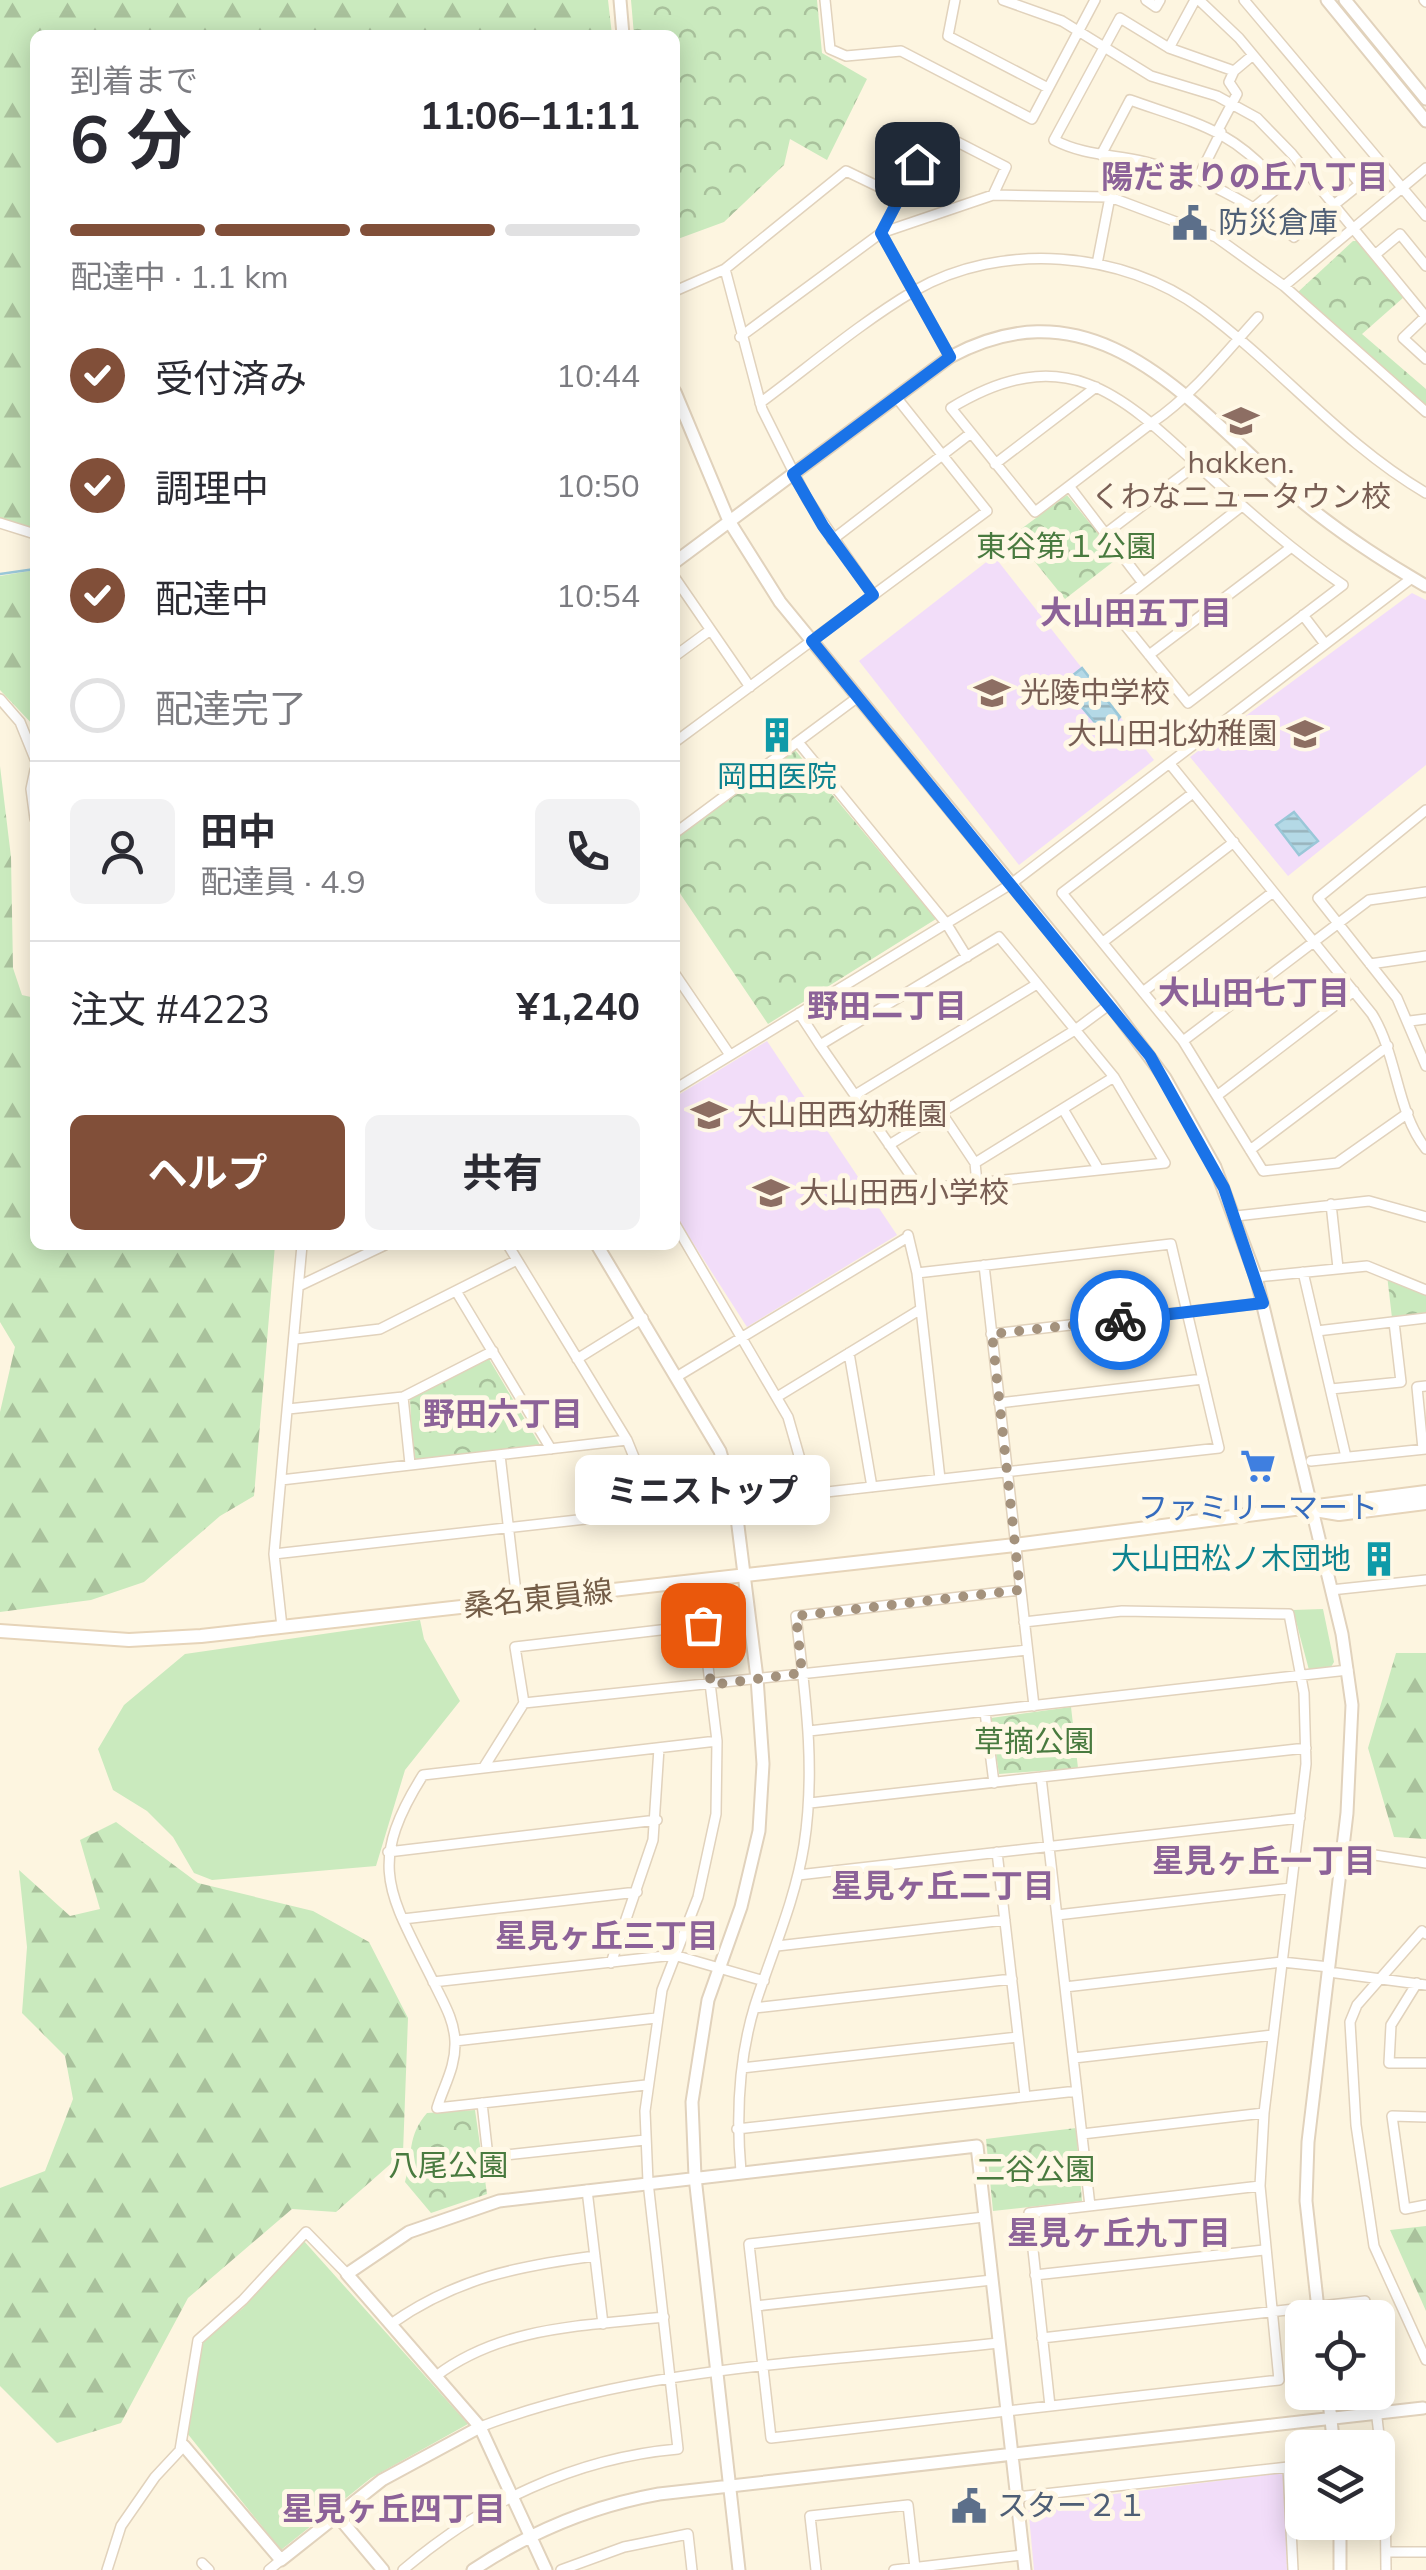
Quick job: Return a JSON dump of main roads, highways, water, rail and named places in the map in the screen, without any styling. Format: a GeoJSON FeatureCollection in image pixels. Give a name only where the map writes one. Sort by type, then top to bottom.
{"type":"FeatureCollection","features":[{"type":"Feature","properties":{"kind":"main road","name":"桑名東員線"},"geometry":{"type":"LineString","coordinates":[[0,1631],[128,1640],[282,1626],[1016,1545],[1313,1510],[1338,1502],[1426,1492]]}},
{"type":"Feature","properties":{"kind":"main road","name":"桑名東員線"},"geometry":{"type":"LineString","coordinates":[[1313,1510],[1339,1514],[1426,1504]]}},
{"type":"Feature","properties":{"kind":"water"},"geometry":{"type":"Polygon","coordinates":[[[1082,668],[1120,717],[1105,734],[1062,684],[1082,668]]]}},
{"type":"Feature","properties":{"kind":"water"},"geometry":{"type":"Polygon","coordinates":[[[1294,812],[1318,841],[1299,855],[1276,825],[1294,812]]]}},
{"type":"Feature","properties":{"kind":"waterway"},"geometry":{"type":"LineString","coordinates":[[0,574],[30,570]]}},
{"type":"Feature","properties":{"kind":"place","name":"防災倉庫"},"geometry":{"type":"Point","coordinates":[1190,223]}},
{"type":"Feature","properties":{"kind":"place","name":"hakken. くわなニュータウン校"},"geometry":{"type":"Point","coordinates":[1241,421]}},
{"type":"Feature","properties":{"kind":"place","name":"光陵中学校"},"geometry":{"type":"Point","coordinates":[992,693]}},
{"type":"Feature","properties":{"kind":"place","name":"大山田北幼稚園"},"geometry":{"type":"Point","coordinates":[1305,734]}},
{"type":"Feature","properties":{"kind":"place","name":"岡田医院"},"geometry":{"type":"Point","coordinates":[777,735]}},
{"type":"Feature","properties":{"kind":"place","name":"大山田西幼稚園"},"geometry":{"type":"Point","coordinates":[709,1115]}},
{"type":"Feature","properties":{"kind":"place","name":"大山田西小学校"},"geometry":{"type":"Point","coordinates":[771,1193]}},
{"type":"Feature","properties":{"kind":"place","name":"ファミリーマート"},"geometry":{"type":"Point","coordinates":[1258,1466]}},
{"type":"Feature","properties":{"kind":"place","name":"大山田松ノ木団地"},"geometry":{"type":"Point","coordinates":[1379,1559]}},
{"type":"Feature","properties":{"kind":"place","name":"ミニストップ"},"geometry":{"type":"Point","coordinates":[703,1625]}},
{"type":"Feature","properties":{"kind":"place","name":"スター２１"},"geometry":{"type":"Point","coordinates":[969,2506]}},
{"type":"Feature","properties":{"kind":"district","name":"陽だまりの丘八丁目"},"geometry":{"type":"Point","coordinates":[1245,177]}},
{"type":"Feature","properties":{"kind":"district","name":"大山田五丁目"},"geometry":{"type":"Point","coordinates":[1136,613]}},
{"type":"Feature","properties":{"kind":"district","name":"大山田七丁目"},"geometry":{"type":"Point","coordinates":[1254,993]}},
{"type":"Feature","properties":{"kind":"district","name":"野田二丁目"},"geometry":{"type":"Point","coordinates":[887,1006]}},
{"type":"Feature","properties":{"kind":"district","name":"野田六丁目"},"geometry":{"type":"Point","coordinates":[503,1414]}},
{"type":"Feature","properties":{"kind":"district","name":"星見ヶ丘一丁目"},"geometry":{"type":"Point","coordinates":[1264,1861]}},
{"type":"Feature","properties":{"kind":"district","name":"星見ヶ丘二丁目"},"geometry":{"type":"Point","coordinates":[943,1886]}},
{"type":"Feature","properties":{"kind":"district","name":"星見ヶ丘三丁目"},"geometry":{"type":"Point","coordinates":[607,1936]}},
{"type":"Feature","properties":{"kind":"district","name":"星見ヶ丘九丁目"},"geometry":{"type":"Point","coordinates":[1119,2233]}},
{"type":"Feature","properties":{"kind":"district","name":"星見ヶ丘四丁目"},"geometry":{"type":"Point","coordinates":[394,2509]}},
{"type":"Feature","properties":{"kind":"park label","name":"東谷第１公園"},"geometry":{"type":"Point","coordinates":[1066,547]}},
{"type":"Feature","properties":{"kind":"park label","name":"草摘公園"},"geometry":{"type":"Point","coordinates":[1034,1742]}},
{"type":"Feature","properties":{"kind":"park label","name":"八尾公園"},"geometry":{"type":"Point","coordinates":[448,2166]}},
{"type":"Feature","properties":{"kind":"park label","name":"二谷公園"},"geometry":{"type":"Point","coordinates":[1035,2170]}}]}
